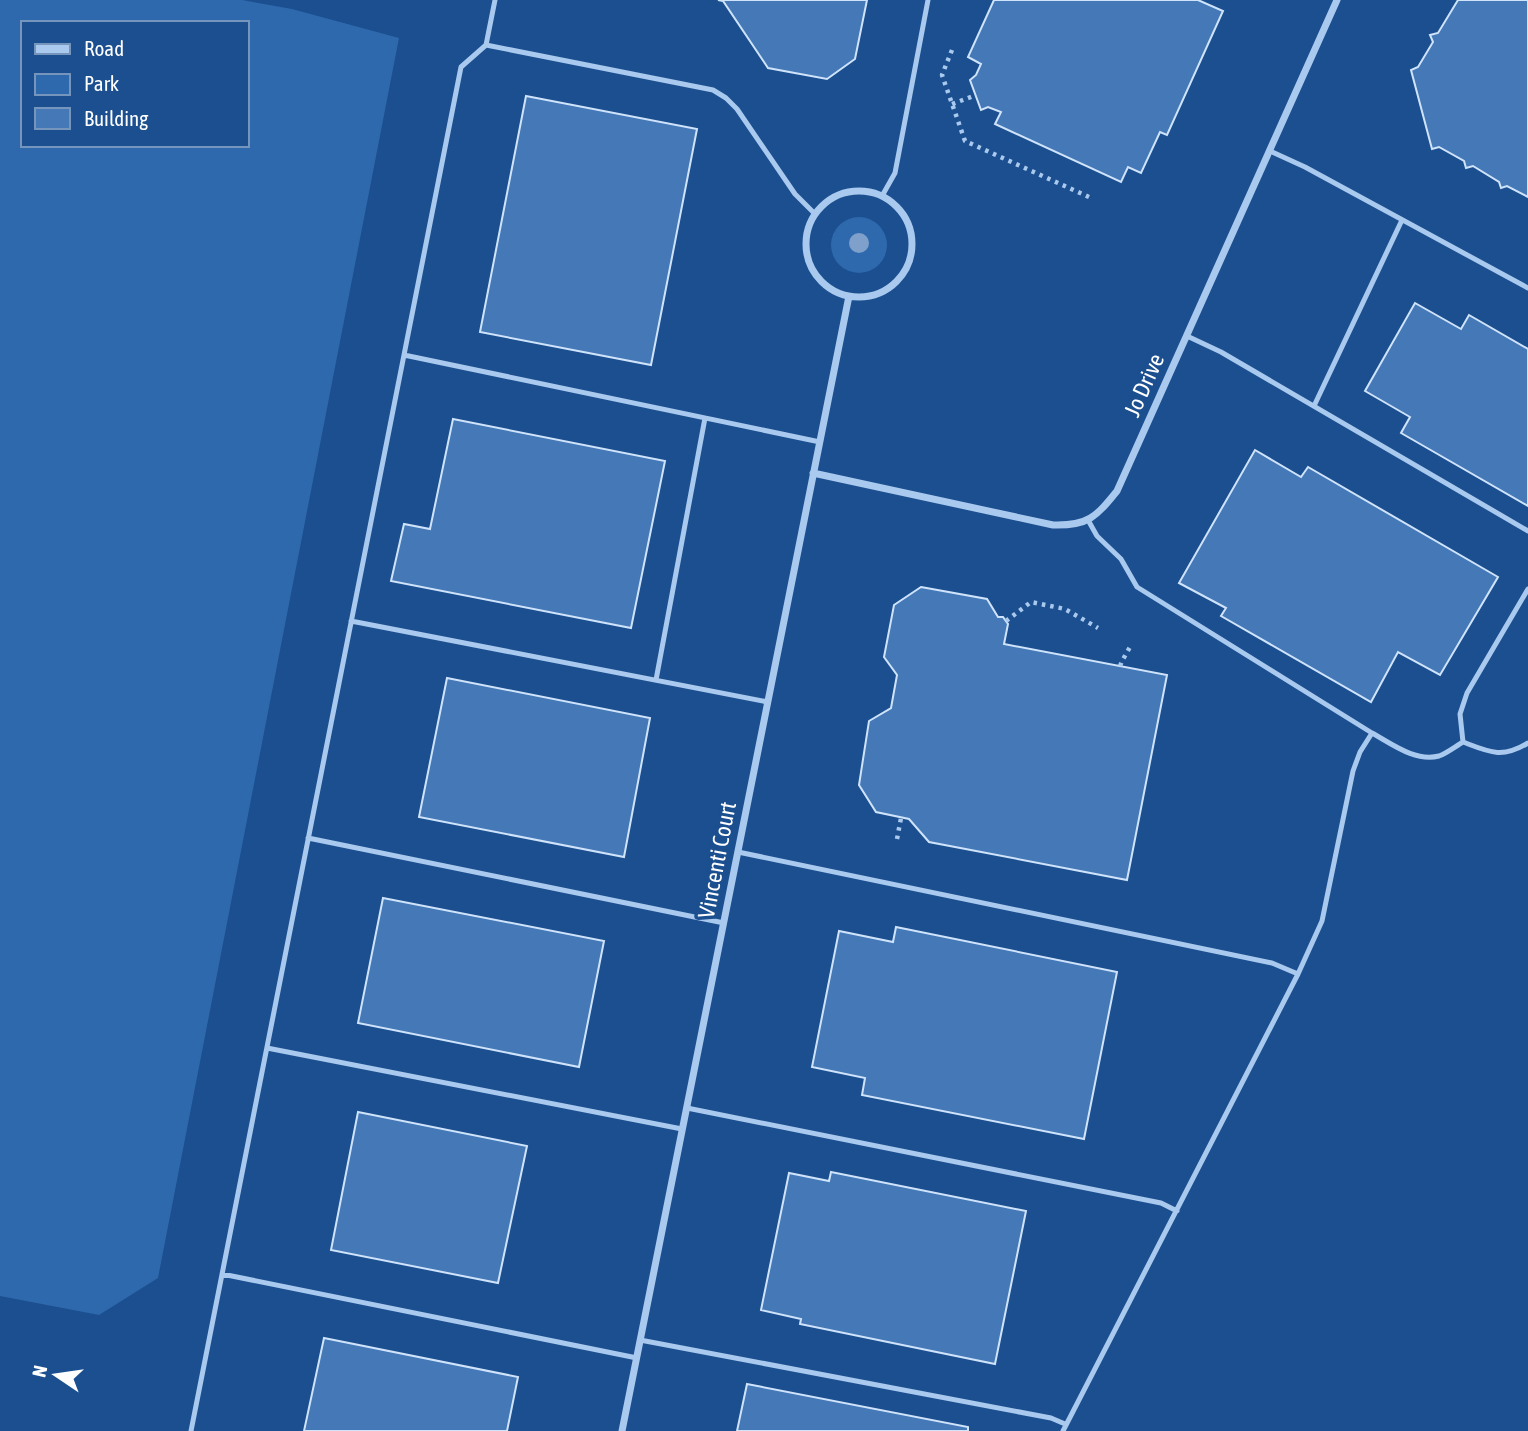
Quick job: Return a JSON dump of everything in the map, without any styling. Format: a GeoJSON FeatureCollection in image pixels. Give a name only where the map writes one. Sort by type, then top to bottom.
{"type":"FeatureCollection","features":[{"type":"Feature","properties":{"kind":"street","name":"Jo Drive"},"geometry":{"type":"LineString","coordinates":[[1088,520],[1104,508],[1117,491],[1337,0]]}},
{"type":"Feature","properties":{"kind":"street"},"geometry":{"type":"LineString","coordinates":[[864,191],[882,196],[896,205],[911,233],[912,249],[907,266],[898,281],[883,292],[866,297],[849,296],[832,290],[819,279],[810,264],[806,247],[808,230],[815,214],[828,200],[845,192],[864,191]]}},
{"type":"Feature","properties":{"kind":"street","name":"Vincenti Court"},"geometry":{"type":"LineString","coordinates":[[622,1431],[849,296]]}},
{"type":"Feature","properties":{"kind":"street"},"geometry":{"type":"LineString","coordinates":[[813,473],[1053,525],[1070,525],[1088,520]]}},
{"type":"Feature","properties":{"kind":"lane"},"geometry":{"type":"LineString","coordinates":[[191,1431],[461,67],[486,45],[495,0]]}},
{"type":"Feature","properties":{"kind":"lane"},"geometry":{"type":"LineString","coordinates":[[882,196],[895,173],[928,0]]}},
{"type":"Feature","properties":{"kind":"lane"},"geometry":{"type":"LineString","coordinates":[[486,45],[713,90],[726,97],[737,109],[795,194],[815,214]]}},
{"type":"Feature","properties":{"kind":"lane"},"geometry":{"type":"LineString","coordinates":[[1270,151],[1528,288]]}},
{"type":"Feature","properties":{"kind":"lane"},"geometry":{"type":"LineString","coordinates":[[1314,406],[1402,220]]}},
{"type":"Feature","properties":{"kind":"lane"},"geometry":{"type":"LineString","coordinates":[[1187,336],[1221,352],[1528,531]]}},
{"type":"Feature","properties":{"kind":"lane"},"geometry":{"type":"LineString","coordinates":[[404,355],[820,442]]}},
{"type":"Feature","properties":{"kind":"lane"},"geometry":{"type":"LineString","coordinates":[[656,680],[705,418]]}},
{"type":"Feature","properties":{"kind":"lane"},"geometry":{"type":"LineString","coordinates":[[1088,520],[1097,536],[1121,559],[1137,587],[1372,733],[1410,754],[1427,757],[1440,755],[1463,741]]}},
{"type":"Feature","properties":{"kind":"lane"},"geometry":{"type":"LineString","coordinates":[[1463,741],[1460,714],[1467,693],[1528,589]]}},
{"type":"Feature","properties":{"kind":"lane"},"geometry":{"type":"LineString","coordinates":[[352,621],[768,702]]}},
{"type":"Feature","properties":{"kind":"lane"},"geometry":{"type":"LineString","coordinates":[[640,1340],[1051,1418],[1064,1428],[1298,974],[1322,921],[1353,771],[1360,752],[1372,733]]}},
{"type":"Feature","properties":{"kind":"lane"},"geometry":{"type":"LineString","coordinates":[[1463,741],[1489,752],[1503,753],[1528,743]]}},
{"type":"Feature","properties":{"kind":"lane"},"geometry":{"type":"LineString","coordinates":[[308,838],[724,923]]}},
{"type":"Feature","properties":{"kind":"lane"},"geometry":{"type":"LineString","coordinates":[[738,852],[1272,963],[1298,974]]}},
{"type":"Feature","properties":{"kind":"lane"},"geometry":{"type":"LineString","coordinates":[[267,1048],[682,1129]]}},
{"type":"Feature","properties":{"kind":"lane"},"geometry":{"type":"LineString","coordinates":[[687,1108],[1161,1203],[1177,1211]]}},
{"type":"Feature","properties":{"kind":"lane"},"geometry":{"type":"LineString","coordinates":[[222,1274],[637,1358]]}},
{"type":"Feature","properties":{"kind":"path"},"geometry":{"type":"LineString","coordinates":[[952,50],[942,75],[965,141],[1089,197]]}},
{"type":"Feature","properties":{"kind":"path"},"geometry":{"type":"LineString","coordinates":[[931,71],[942,75]]}},
{"type":"Feature","properties":{"kind":"path"},"geometry":{"type":"LineString","coordinates":[[952,104],[976,95]]}},
{"type":"Feature","properties":{"kind":"path"},"geometry":{"type":"LineString","coordinates":[[1006,621],[1031,602],[1065,609],[1098,628]]}},
{"type":"Feature","properties":{"kind":"path"},"geometry":{"type":"LineString","coordinates":[[1120,666],[1130,647]]}},
{"type":"Feature","properties":{"kind":"path"},"geometry":{"type":"LineString","coordinates":[[897,839],[901,818]]}},
{"type":"Feature","properties":{"kind":"green space"},"geometry":{"type":"Polygon","coordinates":[[[0,0],[242,0],[292,9],[399,38],[158,1278],[99,1315],[0,1296],[0,0]]]}},
{"type":"Feature","properties":{"kind":"green space"},"geometry":{"type":"Polygon","coordinates":[[[859,217],[870,219],[879,225],[885,234],[885,256],[879,265],[870,271],[859,273],[848,271],[839,265],[833,256],[831,245],[833,234],[839,225],[848,219],[859,217]]]}},
{"type":"Feature","properties":{"kind":"building"},"geometry":{"type":"Polygon","coordinates":[[[718,0],[867,0],[855,59],[827,79],[768,68],[723,1],[718,0]]]}},
{"type":"Feature","properties":{"kind":"building"},"geometry":{"type":"Polygon","coordinates":[[[994,0],[1198,0],[1223,11],[1167,135],[1160,132],[1141,173],[1128,167],[1121,182],[995,124],[1001,112],[988,107],[981,110],[970,80],[976,75],[981,64],[968,57],[994,0]]]}},
{"type":"Feature","properties":{"kind":"building"},"geometry":{"type":"Polygon","coordinates":[[[1458,0],[1528,0],[1528,197],[1507,186],[1501,188],[1499,182],[1473,166],[1466,168],[1464,161],[1439,147],[1432,149],[1411,70],[1418,67],[1433,42],[1430,35],[1438,33],[1458,0]]]}},
{"type":"Feature","properties":{"kind":"building"},"geometry":{"type":"Polygon","coordinates":[[[526,96],[697,129],[651,365],[480,332],[526,96]]]}},
{"type":"Feature","properties":{"kind":"building"},"geometry":{"type":"Polygon","coordinates":[[[1415,303],[1461,329],[1469,315],[1528,349],[1528,506],[1401,433],[1410,417],[1365,391],[1415,303]]]}},
{"type":"Feature","properties":{"kind":"building"},"geometry":{"type":"Polygon","coordinates":[[[453,419],[665,461],[631,628],[391,581],[404,524],[430,529],[453,419]]]}},
{"type":"Feature","properties":{"kind":"building"},"geometry":{"type":"Polygon","coordinates":[[[1255,450],[1301,477],[1308,467],[1498,577],[1440,675],[1398,652],[1371,702],[1221,616],[1226,608],[1179,583],[1255,450]]]}},
{"type":"Feature","properties":{"kind":"building"},"geometry":{"type":"Polygon","coordinates":[[[921,587],[987,599],[998,617],[1003,617],[1008,624],[1004,644],[1167,675],[1127,880],[929,842],[909,819],[876,812],[859,785],[869,721],[891,708],[897,675],[884,657],[894,605],[921,587]]]}},
{"type":"Feature","properties":{"kind":"building"},"geometry":{"type":"Polygon","coordinates":[[[447,678],[650,718],[624,857],[419,817],[447,678]]]}},
{"type":"Feature","properties":{"kind":"building"},"geometry":{"type":"Polygon","coordinates":[[[383,898],[604,941],[579,1067],[358,1023],[383,898]]]}},
{"type":"Feature","properties":{"kind":"building"},"geometry":{"type":"Polygon","coordinates":[[[896,927],[1117,972],[1084,1139],[862,1095],[865,1078],[812,1067],[839,931],[893,942],[896,927]]]}},
{"type":"Feature","properties":{"kind":"building"},"geometry":{"type":"Polygon","coordinates":[[[358,1112],[527,1146],[498,1283],[331,1250],[358,1112]]]}},
{"type":"Feature","properties":{"kind":"building"},"geometry":{"type":"Polygon","coordinates":[[[831,1172],[1026,1211],[995,1364],[800,1324],[801,1319],[761,1310],[789,1173],[829,1181],[831,1172]]]}},
{"type":"Feature","properties":{"kind":"building"},"geometry":{"type":"Polygon","coordinates":[[[324,1338],[518,1377],[507,1431],[304,1431],[324,1338]]]}},
{"type":"Feature","properties":{"kind":"building"},"geometry":{"type":"Polygon","coordinates":[[[747,1384],[968,1427],[968,1431],[737,1431],[747,1384]]]}}]}
